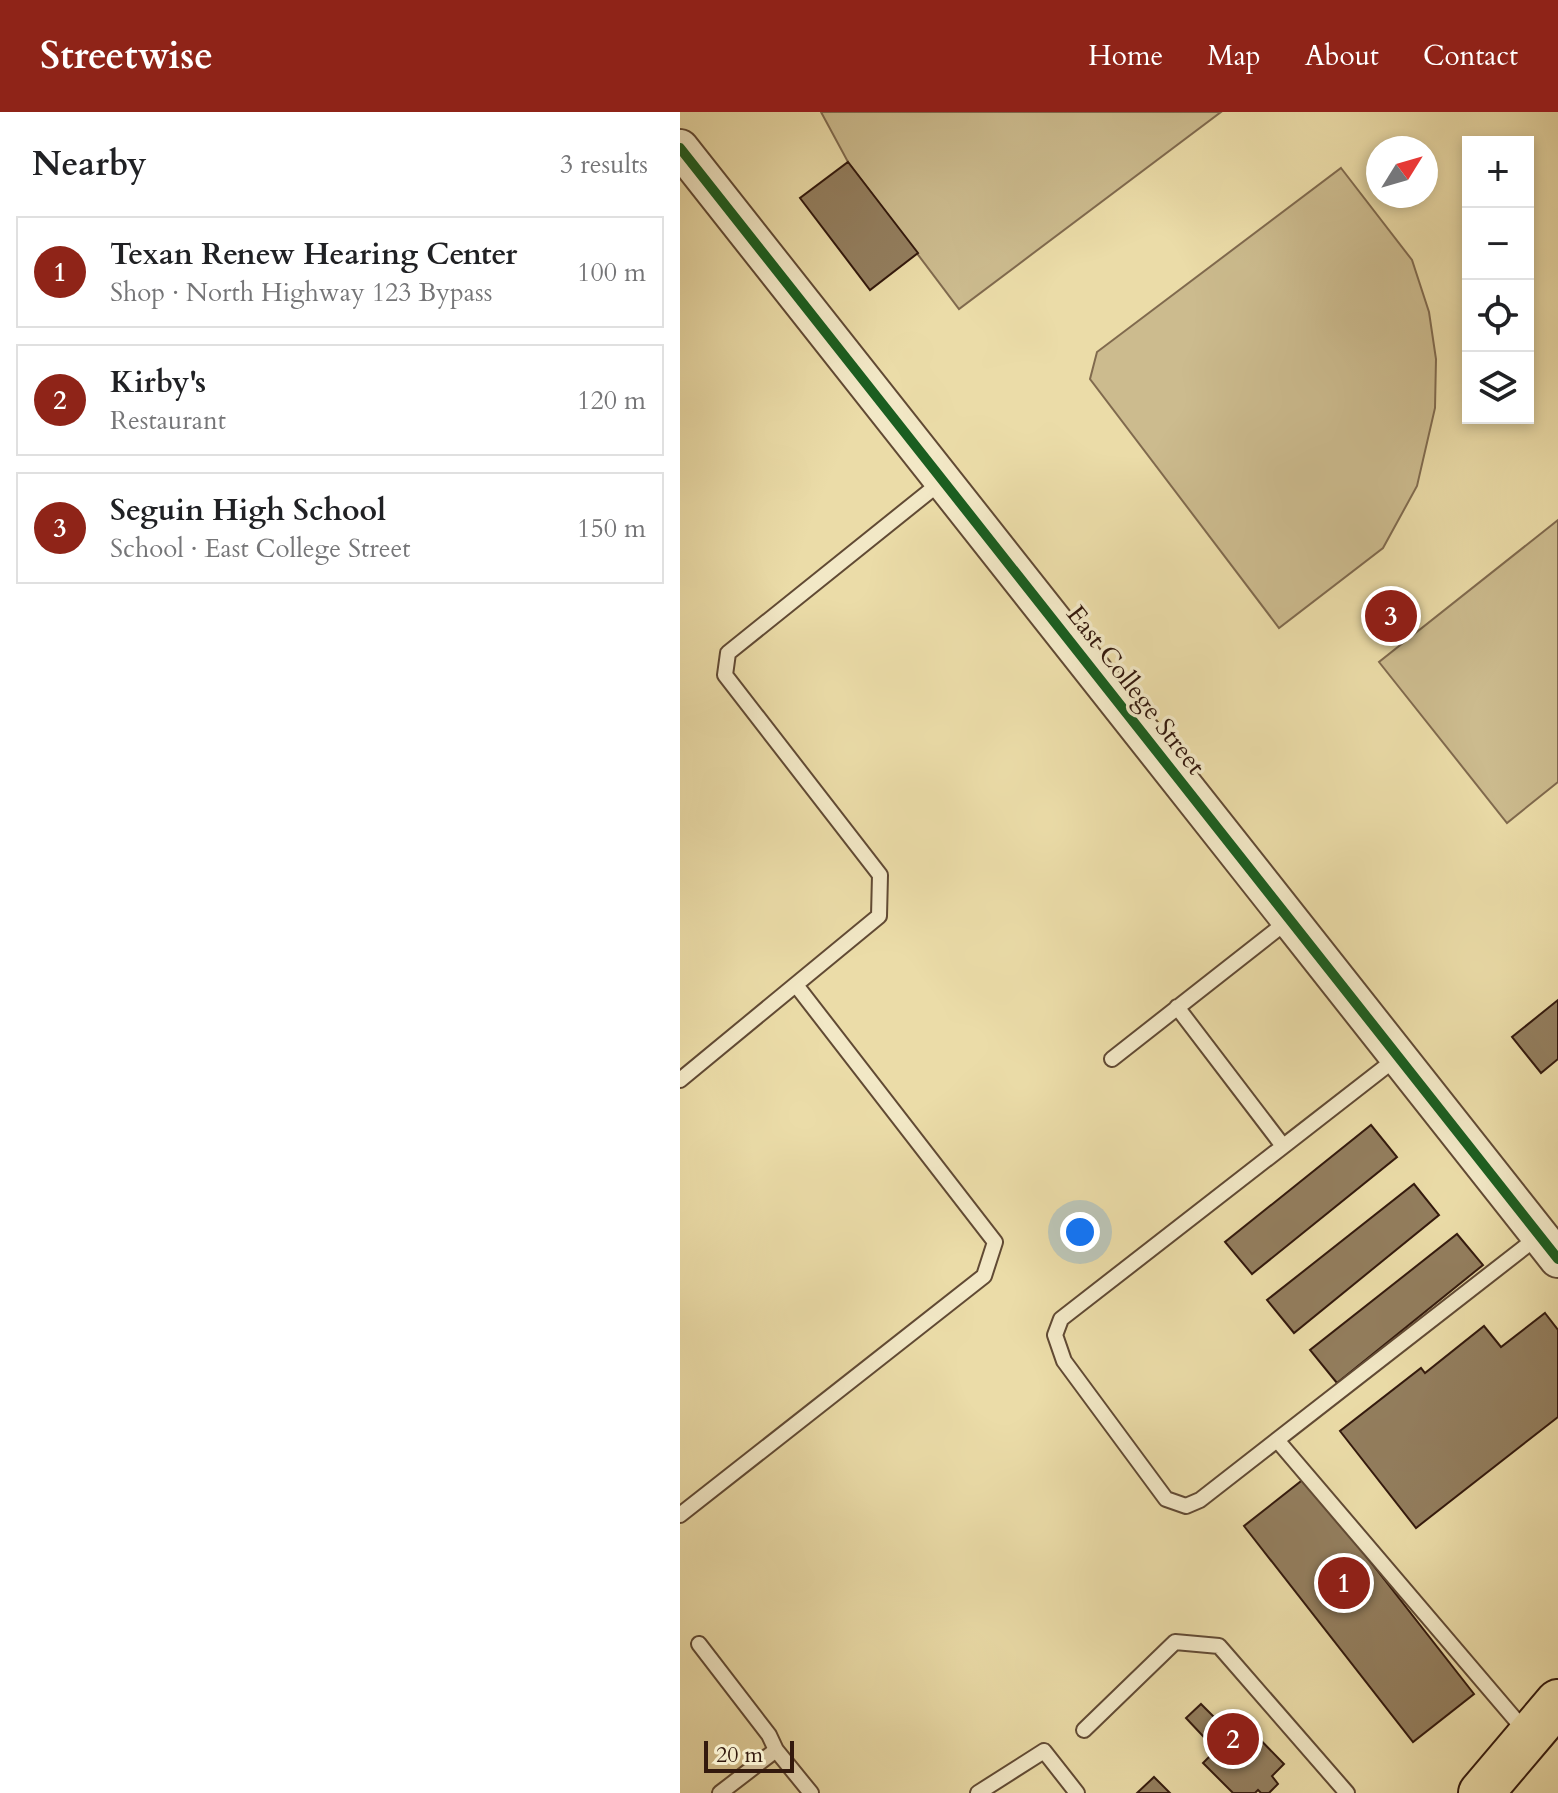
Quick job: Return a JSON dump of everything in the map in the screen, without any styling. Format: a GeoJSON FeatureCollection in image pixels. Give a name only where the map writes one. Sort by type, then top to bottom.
{"type":"FeatureCollection","features":[{"type":"Feature","properties":{"kind":"main road"},"geometry":{"type":"LineString","coordinates":[[1481,1793],[1558,1702]]}},
{"type":"Feature","properties":{"kind":"street","name":"East College Street"},"geometry":{"type":"LineString","coordinates":[[680,148],[1549,1248]]}},
{"type":"Feature","properties":{"kind":"lane"},"geometry":{"type":"LineString","coordinates":[[680,1080],[879,916],[880,875],[725,675],[728,653],[943,481]]}},
{"type":"Feature","properties":{"kind":"lane"},"geometry":{"type":"LineString","coordinates":[[1112,1059],[1289,920]]}},
{"type":"Feature","properties":{"kind":"lane"},"geometry":{"type":"LineString","coordinates":[[680,1515],[984,1276],[995,1242],[796,985]]}},
{"type":"Feature","properties":{"kind":"lane"},"geometry":{"type":"LineString","coordinates":[[1177,1007],[1283,1146]]}},
{"type":"Feature","properties":{"kind":"lane"},"geometry":{"type":"LineString","coordinates":[[1398,1057],[1061,1319],[1055,1335],[1064,1361],[1166,1499],[1186,1506],[1200,1500],[1277,1440],[1549,1248]]}},
{"type":"Feature","properties":{"kind":"lane"},"geometry":{"type":"LineString","coordinates":[[1277,1440],[1530,1736]]}},
{"type":"Feature","properties":{"kind":"lane"},"geometry":{"type":"LineString","coordinates":[[1084,1730],[1175,1642],[1219,1646],[1345,1792]]}},
{"type":"Feature","properties":{"kind":"lane"},"geometry":{"type":"LineString","coordinates":[[699,1644],[811,1793]]}},
{"type":"Feature","properties":{"kind":"lane"},"geometry":{"type":"LineString","coordinates":[[720,1793],[776,1750]]}},
{"type":"Feature","properties":{"kind":"lane"},"geometry":{"type":"LineString","coordinates":[[978,1793],[1044,1751],[1077,1793]]}},
{"type":"Feature","properties":{"kind":"shaded area"},"geometry":{"type":"Polygon","coordinates":[[[821,112],[1221,112],[959,309],[848,162],[821,112]]]}},
{"type":"Feature","properties":{"kind":"shaded area"},"geometry":{"type":"Polygon","coordinates":[[[1341,168],[1366,200],[1366,208],[1372,208],[1412,260],[1429,312],[1436,359],[1435,408],[1417,486],[1383,548],[1279,628],[1090,379],[1097,352],[1341,168]]]}},
{"type":"Feature","properties":{"kind":"shaded area"},"geometry":{"type":"Polygon","coordinates":[[[1558,520],[1558,782],[1507,823],[1379,662],[1558,520]]]}},
{"type":"Feature","properties":{"kind":"building"},"geometry":{"type":"Polygon","coordinates":[[[848,162],[918,253],[870,290],[800,198],[848,162]]]}},
{"type":"Feature","properties":{"kind":"building"},"geometry":{"type":"Polygon","coordinates":[[[1558,1000],[1558,1059],[1541,1073],[1512,1037],[1558,1000]]]}},
{"type":"Feature","properties":{"kind":"building"},"geometry":{"type":"Polygon","coordinates":[[[1371,1125],[1397,1157],[1252,1274],[1225,1242],[1371,1125]]]}},
{"type":"Feature","properties":{"kind":"building"},"geometry":{"type":"Polygon","coordinates":[[[1414,1184],[1439,1215],[1294,1333],[1267,1300],[1414,1184]]]}},
{"type":"Feature","properties":{"kind":"building"},"geometry":{"type":"Polygon","coordinates":[[[1457,1234],[1483,1265],[1337,1383],[1310,1350],[1457,1234]]]}},
{"type":"Feature","properties":{"kind":"building"},"geometry":{"type":"Polygon","coordinates":[[[1545,1313],[1558,1330],[1558,1417],[1416,1528],[1340,1431],[1421,1368],[1425,1373],[1484,1326],[1501,1347],[1545,1313]]]}},
{"type":"Feature","properties":{"kind":"building"},"geometry":{"type":"Polygon","coordinates":[[[1305,1478],[1474,1694],[1413,1742],[1244,1526],[1305,1478]]]}},
{"type":"Feature","properties":{"kind":"building"},"geometry":{"type":"Polygon","coordinates":[[[1201,1704],[1219,1722],[1227,1714],[1240,1727],[1244,1723],[1284,1764],[1272,1776],[1278,1784],[1269,1793],[1258,1790],[1255,1793],[1233,1793],[1203,1763],[1216,1750],[1186,1718],[1201,1704]]]}},
{"type":"Feature","properties":{"kind":"building"},"geometry":{"type":"Polygon","coordinates":[[[1154,1777],[1170,1793],[1137,1793],[1154,1777]]]}},
{"type":"Feature","properties":{"kind":"cycle path"},"geometry":{"type":"LineString","coordinates":[[680,148],[1558,1259]]}},
{"type":"Feature","properties":{"kind":"place","name":"Seguin High School"},"geometry":{"type":"Point","coordinates":[1391,616]}},
{"type":"Feature","properties":{"kind":"place","name":"Texan Renew Hearing Center"},"geometry":{"type":"Point","coordinates":[1344,1583]}},
{"type":"Feature","properties":{"kind":"place","name":"Kirby's"},"geometry":{"type":"Point","coordinates":[1233,1739]}}]}
